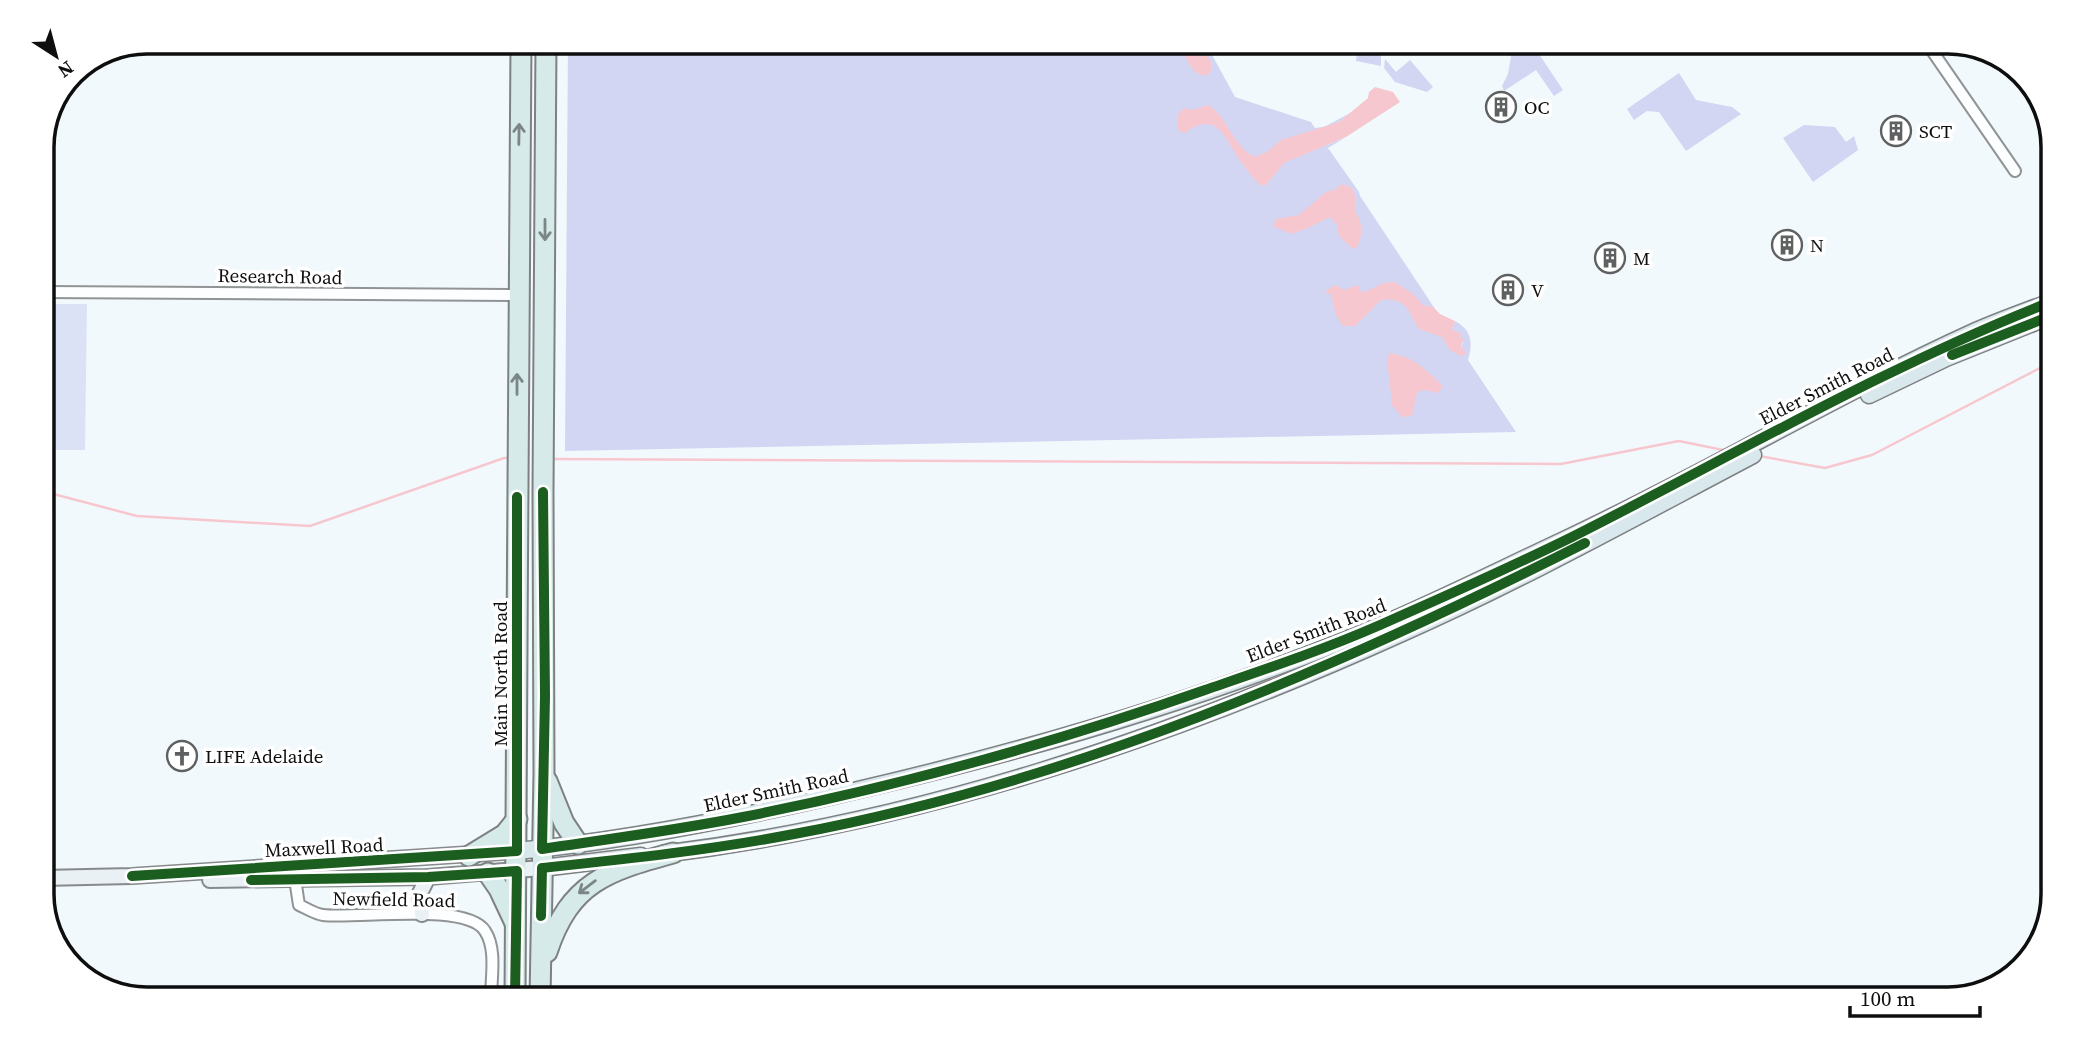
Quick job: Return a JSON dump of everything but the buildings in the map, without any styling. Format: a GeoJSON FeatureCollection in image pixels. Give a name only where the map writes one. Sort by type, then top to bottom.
{"type":"FeatureCollection","features":[{"type":"Feature","properties":{"kind":"highway","name":"Main North Road"},"geometry":{"type":"LineString","coordinates":[[515,987],[516,459],[521,54]]}},
{"type":"Feature","properties":{"kind":"highway"},"geometry":{"type":"LineString","coordinates":[[540,987],[544,773],[543,345],[546,54]]}},
{"type":"Feature","properties":{"kind":"highway"},"geometry":{"type":"LineString","coordinates":[[543,345],[528,306],[517,295],[530,290],[544,265]]}},
{"type":"Feature","properties":{"kind":"highway"},"geometry":{"type":"LineString","coordinates":[[544,773],[564,823],[578,844]]}},
{"type":"Feature","properties":{"kind":"highway"},"geometry":{"type":"LineString","coordinates":[[469,856],[505,834],[517,819]]}},
{"type":"Feature","properties":{"kind":"highway"},"geometry":{"type":"LineString","coordinates":[[540,973],[554,930],[578,894],[606,874],[673,853]]}},
{"type":"Feature","properties":{"kind":"highway"},"geometry":{"type":"LineString","coordinates":[[488,873],[516,924]]}},
{"type":"Feature","properties":{"kind":"main road"},"geometry":{"type":"LineString","coordinates":[[1979,330],[2041,299]]}},
{"type":"Feature","properties":{"kind":"main road","name":"Elder Smith Road"},"geometry":{"type":"LineString","coordinates":[[542,859],[578,844],[677,830],[747,816],[978,762],[1116,722],[1258,672],[1376,627],[1569,538],[1724,464],[1979,330],[2041,306]]}},
{"type":"Feature","properties":{"kind":"main road","name":"Elder Smith Road"},"geometry":{"type":"LineString","coordinates":[[1759,446],[1946,358],[2041,320]]}},
{"type":"Feature","properties":{"kind":"main road","name":"Elder Smith Road"},"geometry":{"type":"LineString","coordinates":[[517,861],[673,853],[794,834],[979,790],[1100,753],[1242,701],[1405,632],[1599,536],[1724,464]]}},
{"type":"Feature","properties":{"kind":"main road"},"geometry":{"type":"LineString","coordinates":[[1208,689],[1221,691],[1242,701],[1246,689],[1258,672]]}},
{"type":"Feature","properties":{"kind":"street"},"geometry":{"type":"LineString","coordinates":[[1934,54],[2015,171]]}},
{"type":"Feature","properties":{"kind":"street","name":"Research Road"},"geometry":{"type":"LineString","coordinates":[[54,292],[517,295]]}},
{"type":"Feature","properties":{"kind":"street","name":"Maxwell Road"},"geometry":{"type":"LineString","coordinates":[[296,873],[381,861],[469,856],[517,861]]}},
{"type":"Feature","properties":{"kind":"street"},"geometry":{"type":"LineString","coordinates":[[381,861],[381,878]]}},
{"type":"Feature","properties":{"kind":"street","name":"Maxwell Road"},"geometry":{"type":"LineString","coordinates":[[54,878],[296,873],[381,878],[428,877],[488,873],[517,861]]}},
{"type":"Feature","properties":{"kind":"street","name":"Newfield Road"},"geometry":{"type":"LineString","coordinates":[[296,873],[299,905],[321,915],[422,914],[463,917],[484,928],[492,946],[491,987]]}},
{"type":"Feature","properties":{"kind":"street"},"geometry":{"type":"LineString","coordinates":[[422,914],[420,893],[428,877]]}},
{"type":"Feature","properties":{"kind":"shaded area"},"geometry":{"type":"Polygon","coordinates":[[[568,54],[1212,54],[1235,97],[1311,122],[1315,128],[1324,127],[1354,111],[1339,122],[1317,131],[1327,145],[1346,137],[1328,148],[1465,354],[1461,346],[1463,343],[1451,330],[1455,321],[1465,328],[1471,343],[1468,360],[1516,432],[565,451],[568,54]]]}},
{"type":"Feature","properties":{"kind":"shaded area"},"geometry":{"type":"Polygon","coordinates":[[[1184,54],[1206,54],[1211,62],[1209,75],[1202,75],[1194,70],[1184,54]]]}},
{"type":"Feature","properties":{"kind":"shaded area"},"geometry":{"type":"Polygon","coordinates":[[[1357,54],[1381,54],[1381,66],[1356,61],[1357,54]]]}},
{"type":"Feature","properties":{"kind":"shaded area"},"geometry":{"type":"Polygon","coordinates":[[[1505,54],[1539,54],[1563,90],[1554,96],[1536,70],[1504,91],[1502,86],[1508,74],[1511,56],[1505,54]]]}},
{"type":"Feature","properties":{"kind":"shaded area"},"geometry":{"type":"Polygon","coordinates":[[[1385,59],[1396,72],[1410,60],[1433,87],[1427,92],[1395,82],[1384,68],[1385,59]]]}},
{"type":"Feature","properties":{"kind":"shaded area"},"geometry":{"type":"Polygon","coordinates":[[[1679,73],[1696,100],[1732,107],[1741,114],[1686,151],[1659,112],[1647,111],[1634,120],[1627,109],[1679,73]]]}},
{"type":"Feature","properties":{"kind":"shaded area"},"geometry":{"type":"Polygon","coordinates":[[[1375,87],[1393,92],[1400,102],[1346,137],[1284,163],[1266,185],[1260,185],[1254,179],[1217,128],[1204,124],[1185,133],[1179,131],[1177,125],[1178,116],[1184,108],[1193,110],[1208,105],[1221,116],[1240,146],[1254,157],[1267,152],[1281,140],[1339,122],[1368,98],[1369,92],[1375,87]]]}},
{"type":"Feature","properties":{"kind":"shaded area"},"geometry":{"type":"Polygon","coordinates":[[[1804,125],[1835,127],[1846,142],[1854,136],[1858,150],[1813,182],[1783,138],[1804,125]]]}},
{"type":"Feature","properties":{"kind":"shaded area"},"geometry":{"type":"Polygon","coordinates":[[[1343,184],[1352,188],[1355,212],[1360,220],[1360,240],[1356,248],[1353,249],[1339,236],[1337,225],[1330,217],[1291,234],[1273,226],[1276,219],[1299,215],[1327,191],[1343,184]]]}},
{"type":"Feature","properties":{"kind":"shaded area"},"geometry":{"type":"Polygon","coordinates":[[[1395,282],[1413,294],[1423,305],[1433,307],[1440,314],[1455,321],[1452,330],[1462,334],[1458,338],[1464,337],[1461,346],[1466,354],[1461,356],[1450,350],[1442,337],[1419,329],[1406,307],[1397,301],[1381,300],[1355,326],[1343,326],[1336,315],[1331,295],[1325,291],[1335,285],[1344,290],[1358,285],[1361,292],[1364,292],[1384,283],[1395,282]]]}},
{"type":"Feature","properties":{"kind":"shaded area"},"geometry":{"type":"Polygon","coordinates":[[[54,304],[87,304],[85,450],[54,450],[54,304]]]}},
{"type":"Feature","properties":{"kind":"shaded area"},"geometry":{"type":"Polygon","coordinates":[[[1390,353],[1413,361],[1443,386],[1438,393],[1424,390],[1417,392],[1412,416],[1402,417],[1392,405],[1387,359],[1390,353]]]}},
{"type":"Feature","properties":{"kind":"waterway"},"geometry":{"type":"LineString","coordinates":[[1759,456],[1825,468],[1872,455],[2041,368]]}},
{"type":"Feature","properties":{"kind":"waterway"},"geometry":{"type":"LineString","coordinates":[[551,459],[1561,464],[1679,441],[1728,451]]}},
{"type":"Feature","properties":{"kind":"waterway"},"geometry":{"type":"LineString","coordinates":[[54,494],[137,516],[310,526],[510,458]]}},
{"type":"Feature","properties":{"kind":"cycle path"},"geometry":{"type":"LineString","coordinates":[[543,492],[545,696],[542,849],[743,817],[860,792],[1091,728],[1293,659],[1380,625],[1524,560],[1869,383],[2041,306]]}},
{"type":"Feature","properties":{"kind":"cycle path"},"geometry":{"type":"LineString","coordinates":[[1952,355],[2041,320]]}},
{"type":"Feature","properties":{"kind":"cycle path"},"geometry":{"type":"LineString","coordinates":[[132,876],[517,851],[517,497]]}},
{"type":"Feature","properties":{"kind":"cycle path"},"geometry":{"type":"LineString","coordinates":[[541,916],[542,868],[637,858],[794,834],[898,812],[1100,753],[1200,717],[1298,677],[1395,635],[1585,543]]}},
{"type":"Feature","properties":{"kind":"cycle path"},"geometry":{"type":"LineString","coordinates":[[251,880],[428,877],[517,871],[515,987]]}},
{"type":"Feature","properties":{"kind":"place","name":"OC"},"geometry":{"type":"Point","coordinates":[1501,107]}},
{"type":"Feature","properties":{"kind":"place","name":"SCT"},"geometry":{"type":"Point","coordinates":[1896,131]}},
{"type":"Feature","properties":{"kind":"place","name":"N"},"geometry":{"type":"Point","coordinates":[1787,245]}},
{"type":"Feature","properties":{"kind":"place","name":"M"},"geometry":{"type":"Point","coordinates":[1610,258]}},
{"type":"Feature","properties":{"kind":"place","name":"V"},"geometry":{"type":"Point","coordinates":[1508,290]}},
{"type":"Feature","properties":{"kind":"place","name":"LIFE Adelaide"},"geometry":{"type":"Point","coordinates":[182,756]}}]}
